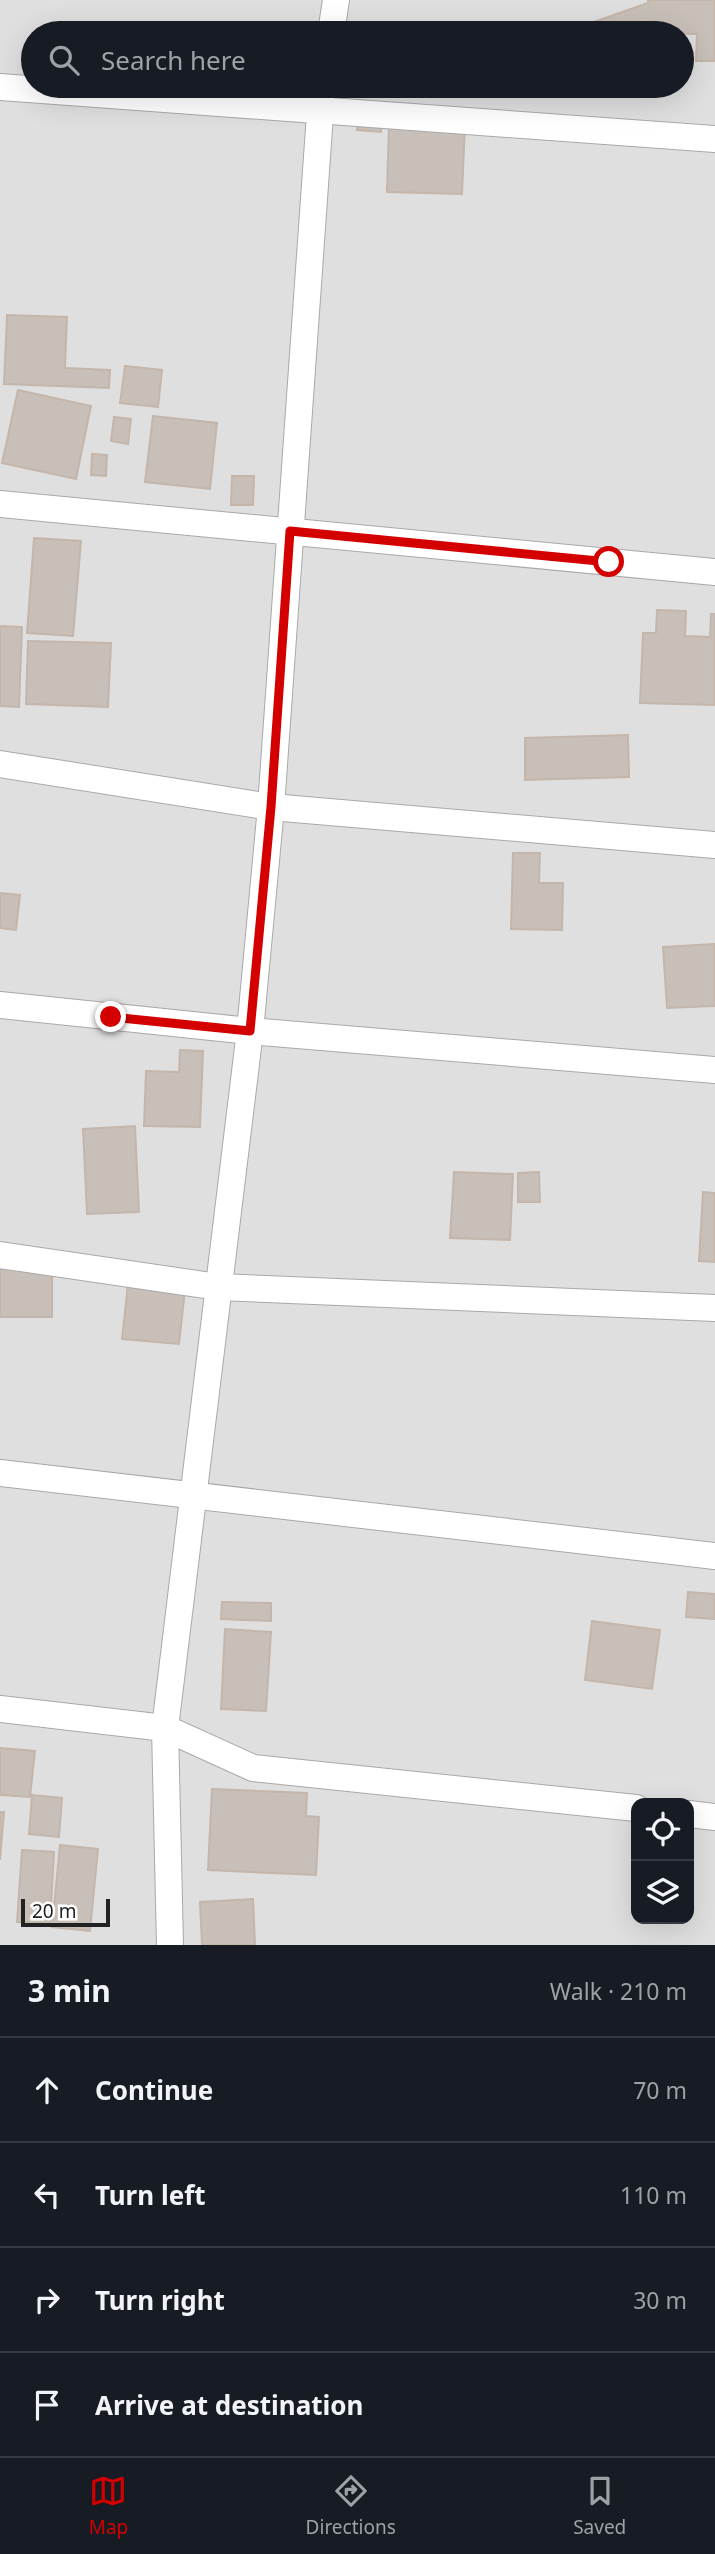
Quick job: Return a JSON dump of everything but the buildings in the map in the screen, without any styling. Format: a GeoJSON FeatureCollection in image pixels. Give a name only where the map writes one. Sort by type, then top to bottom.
{"type":"FeatureCollection","features":[{"type":"Feature","properties":{"kind":"street"},"geometry":{"type":"LineString","coordinates":[[333,21],[336,0]]}},
{"type":"Feature","properties":{"kind":"street"},"geometry":{"type":"LineString","coordinates":[[0,87],[21,88]]}},
{"type":"Feature","properties":{"kind":"street"},"geometry":{"type":"LineString","coordinates":[[294,98],[715,139]]}},
{"type":"Feature","properties":{"kind":"street"},"geometry":{"type":"LineString","coordinates":[[170,1945],[165,1728],[250,1031],[271,807],[321,99]]}},
{"type":"Feature","properties":{"kind":"street"},"geometry":{"type":"LineString","coordinates":[[0,504],[715,572]]}},
{"type":"Feature","properties":{"kind":"street"},"geometry":{"type":"LineString","coordinates":[[0,764],[271,807],[715,845]]}},
{"type":"Feature","properties":{"kind":"street"},"geometry":{"type":"LineString","coordinates":[[0,1005],[250,1031],[715,1070]]}},
{"type":"Feature","properties":{"kind":"street"},"geometry":{"type":"LineString","coordinates":[[0,1255],[218,1287],[715,1308]]}},
{"type":"Feature","properties":{"kind":"street"},"geometry":{"type":"LineString","coordinates":[[0,1473],[715,1556]]}},
{"type":"Feature","properties":{"kind":"street"},"geometry":{"type":"LineString","coordinates":[[0,1709],[165,1728],[253,1769],[631,1807]]}},
{"type":"Feature","properties":{"kind":"street"},"geometry":{"type":"LineString","coordinates":[[694,1814],[715,1816]]}},
{"type":"Feature","properties":{"kind":"shaded area"},"geometry":{"type":"Polygon","coordinates":[[[0,0],[715,0],[715,1945],[0,1945],[0,0]]]}},
{"type":"Feature","properties":{"kind":"route"},"geometry":{"type":"LineString","coordinates":[[111,1017],[250,1031],[271,807],[290,531],[609,562]]}}]}
